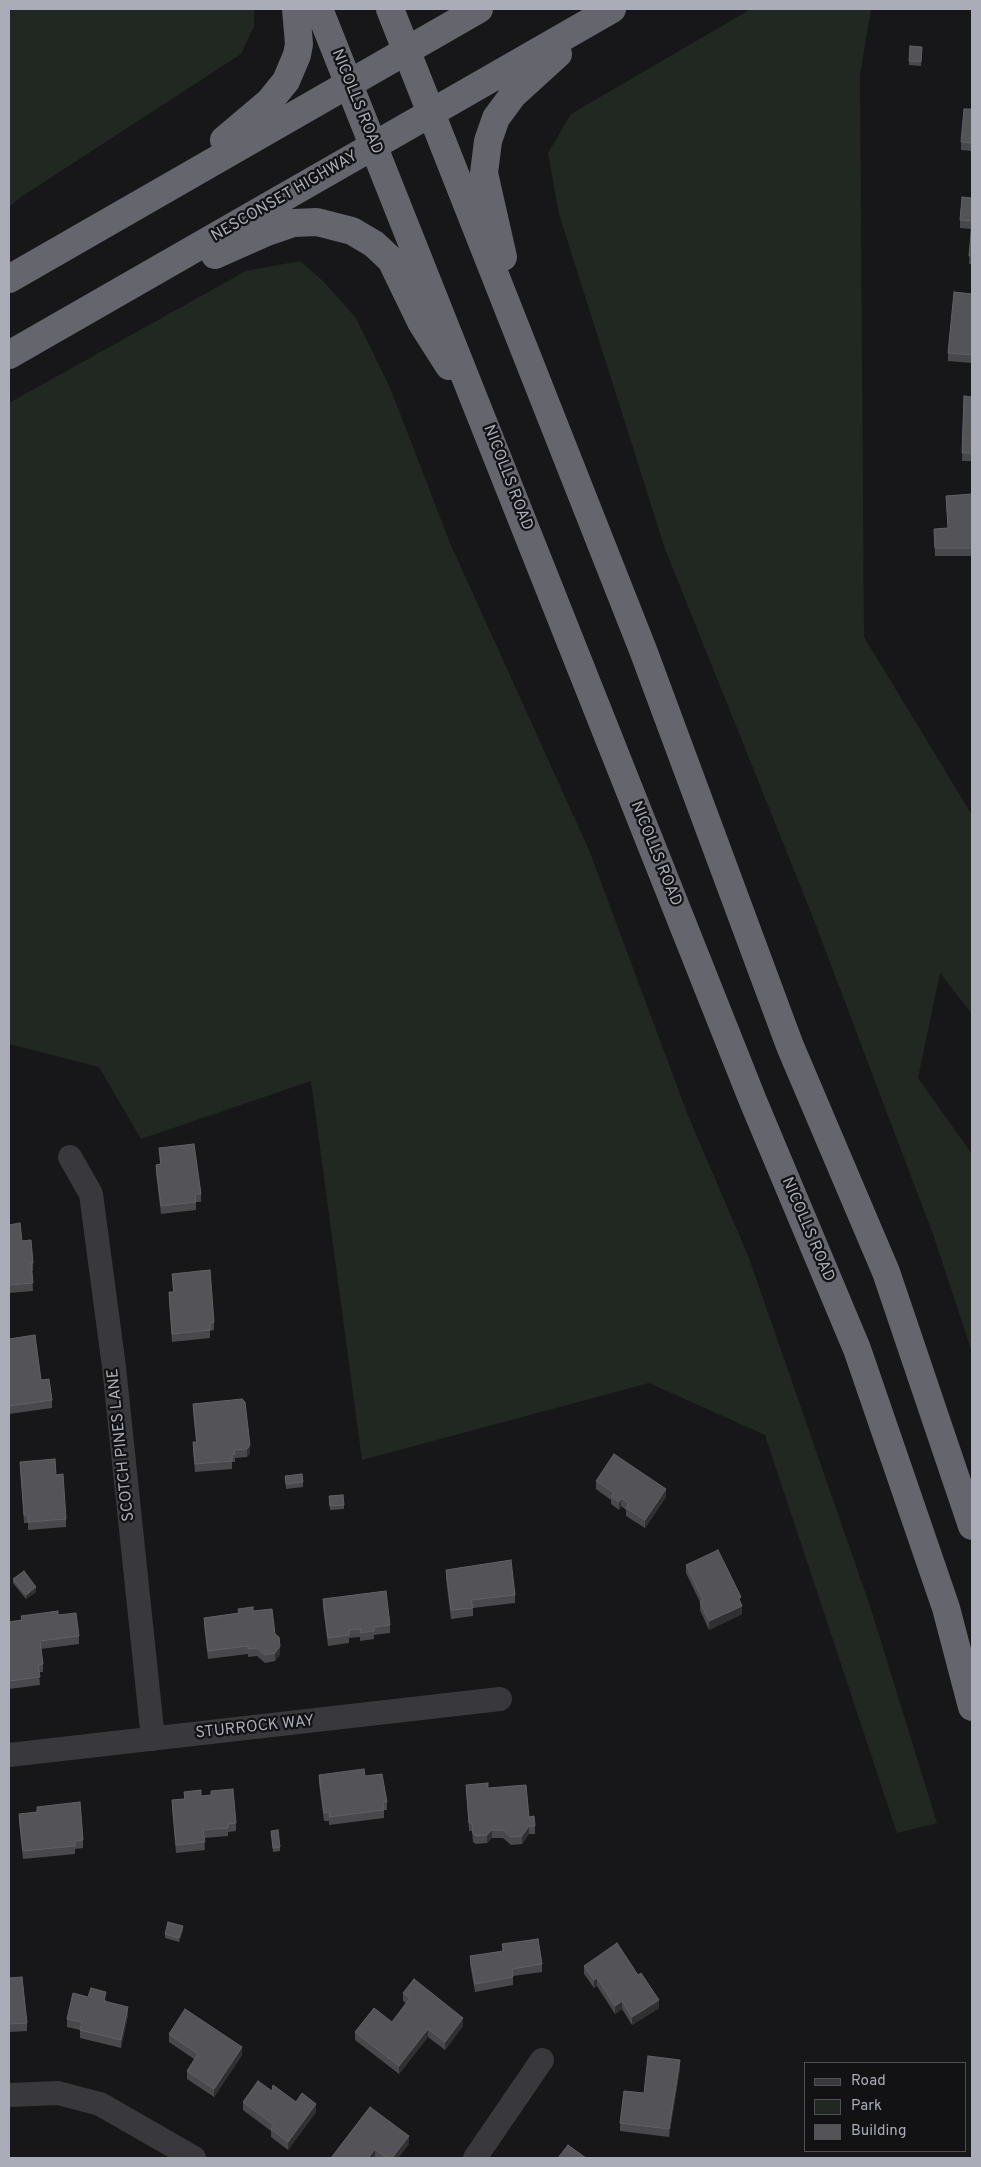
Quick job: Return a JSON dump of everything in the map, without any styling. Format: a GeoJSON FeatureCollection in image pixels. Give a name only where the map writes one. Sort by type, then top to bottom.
{"type":"FeatureCollection","features":[{"type":"Feature","properties":{"kind":"highway"},"geometry":{"type":"LineString","coordinates":[[168,186],[278,92],[297,55],[299,44],[296,9]]}},
{"type":"Feature","properties":{"kind":"highway","name":"NICOLLS ROAD"},"geometry":{"type":"LineString","coordinates":[[320,9],[749,1091],[857,1349],[946,1608],[972,1706]]}},
{"type":"Feature","properties":{"kind":"highway"},"geometry":{"type":"LineString","coordinates":[[390,9],[643,650],[790,1046],[886,1272],[972,1526]]}},
{"type":"Feature","properties":{"kind":"highway"},"geometry":{"type":"LineString","coordinates":[[9,279],[479,9]]}},
{"type":"Feature","properties":{"kind":"highway"},"geometry":{"type":"LineString","coordinates":[[523,344],[486,184],[484,163],[488,141],[496,118],[513,95],[608,11]]}},
{"type":"Feature","properties":{"kind":"highway","name":"NESCONSET HIGHWAY"},"geometry":{"type":"LineString","coordinates":[[9,355],[608,11]]}},
{"type":"Feature","properties":{"kind":"highway"},"geometry":{"type":"LineString","coordinates":[[66,322],[280,227],[306,222],[339,226],[374,244],[391,260],[421,322],[484,420]]}},
{"type":"Feature","properties":{"kind":"street","name":"SCOTCH PINES LANE"},"geometry":{"type":"LineString","coordinates":[[70,1157],[91,1194],[114,1367],[153,1739]]}},
{"type":"Feature","properties":{"kind":"street","name":"STURROCK WAY"},"geometry":{"type":"LineString","coordinates":[[9,1755],[500,1699]]}},
{"type":"Feature","properties":{"kind":"street"},"geometry":{"type":"LineString","coordinates":[[475,2158],[542,2060]]}},
{"type":"Feature","properties":{"kind":"street"},"geometry":{"type":"LineString","coordinates":[[9,2095],[58,2093],[100,2104],[194,2158]]}},
{"type":"Feature","properties":{"kind":"green space"},"geometry":{"type":"Polygon","coordinates":[[[9,9],[254,9],[254,26],[241,54],[21,197],[9,207],[9,9]]]}},
{"type":"Feature","properties":{"kind":"green space"},"geometry":{"type":"Polygon","coordinates":[[[751,9],[871,9],[860,75],[864,637],[972,815],[972,1014],[940,973],[918,1078],[972,1154],[972,1352],[934,1237],[812,915],[665,549],[559,214],[548,153],[571,114],[751,9]]]}},
{"type":"Feature","properties":{"kind":"green space"},"geometry":{"type":"Polygon","coordinates":[[[300,261],[324,282],[356,318],[391,390],[450,543],[589,850],[689,1118],[749,1258],[871,1609],[937,1823],[897,1833],[765,1435],[649,1383],[362,1460],[311,1081],[141,1139],[99,1067],[9,1044],[9,403],[246,271],[300,261]]]}},
{"type":"Feature","properties":{"kind":"building"},"geometry":{"type":"Polygon","coordinates":[[[910,46],[922,47],[921,62],[909,61],[910,46]]]}},
{"type":"Feature","properties":{"kind":"building"},"geometry":{"type":"Polygon","coordinates":[[[964,109],[972,109],[972,143],[961,142],[964,109]]]}},
{"type":"Feature","properties":{"kind":"building"},"geometry":{"type":"Polygon","coordinates":[[[962,197],[972,198],[972,221],[960,220],[962,197]]]}},
{"type":"Feature","properties":{"kind":"building"},"geometry":{"type":"Polygon","coordinates":[[[972,221],[972,256],[969,256],[972,221]]]}},
{"type":"Feature","properties":{"kind":"building"},"geometry":{"type":"Polygon","coordinates":[[[954,292],[972,294],[972,355],[948,353],[954,292]]]}},
{"type":"Feature","properties":{"kind":"building"},"geometry":{"type":"Polygon","coordinates":[[[964,396],[972,397],[972,453],[962,453],[964,396]]]}},
{"type":"Feature","properties":{"kind":"building"},"geometry":{"type":"Polygon","coordinates":[[[972,494],[972,548],[935,548],[934,529],[948,528],[946,496],[972,494]]]}},
{"type":"Feature","properties":{"kind":"building"},"geometry":{"type":"Polygon","coordinates":[[[194,1144],[201,1194],[195,1194],[196,1202],[161,1206],[156,1165],[161,1164],[159,1148],[194,1144]]]}},
{"type":"Feature","properties":{"kind":"building"},"geometry":{"type":"Polygon","coordinates":[[[20,1223],[22,1241],[31,1240],[33,1283],[9,1285],[9,1225],[20,1223]]]}},
{"type":"Feature","properties":{"kind":"building"},"geometry":{"type":"Polygon","coordinates":[[[210,1270],[214,1322],[210,1323],[210,1330],[172,1334],[169,1292],[174,1292],[172,1274],[210,1270]]]}},
{"type":"Feature","properties":{"kind":"building"},"geometry":{"type":"Polygon","coordinates":[[[35,1335],[41,1380],[49,1379],[52,1400],[9,1406],[9,1339],[35,1335]]]}},
{"type":"Feature","properties":{"kind":"building"},"geometry":{"type":"Polygon","coordinates":[[[242,1399],[245,1402],[250,1445],[247,1449],[234,1450],[235,1454],[232,1454],[232,1461],[195,1464],[193,1442],[197,1442],[193,1404],[242,1399]]]}},
{"type":"Feature","properties":{"kind":"building"},"geometry":{"type":"Polygon","coordinates":[[[614,1454],[666,1489],[645,1520],[626,1508],[629,1503],[621,1498],[619,1502],[611,1496],[614,1493],[596,1481],[614,1454]]]}},
{"type":"Feature","properties":{"kind":"building"},"geometry":{"type":"Polygon","coordinates":[[[55,1459],[56,1475],[63,1474],[66,1519],[28,1522],[28,1515],[24,1515],[20,1462],[55,1459]]]}},
{"type":"Feature","properties":{"kind":"building"},"geometry":{"type":"Polygon","coordinates":[[[302,1474],[303,1482],[286,1484],[285,1476],[302,1474]]]}},
{"type":"Feature","properties":{"kind":"building"},"geometry":{"type":"Polygon","coordinates":[[[343,1495],[344,1505],[330,1506],[329,1496],[343,1495]]]}},
{"type":"Feature","properties":{"kind":"building"},"geometry":{"type":"Polygon","coordinates":[[[718,1550],[741,1597],[739,1599],[742,1606],[709,1621],[700,1602],[703,1600],[686,1565],[718,1550]]]}},
{"type":"Feature","properties":{"kind":"building"},"geometry":{"type":"Polygon","coordinates":[[[511,1560],[515,1595],[471,1600],[473,1608],[451,1610],[446,1570],[511,1560]]]}},
{"type":"Feature","properties":{"kind":"building"},"geometry":{"type":"Polygon","coordinates":[[[24,1571],[36,1587],[26,1595],[13,1579],[24,1571]]]}},
{"type":"Feature","properties":{"kind":"building"},"geometry":{"type":"Polygon","coordinates":[[[386,1591],[390,1625],[374,1627],[374,1631],[360,1633],[361,1629],[349,1630],[349,1635],[328,1638],[323,1599],[386,1591]]]}},
{"type":"Feature","properties":{"kind":"building"},"geometry":{"type":"Polygon","coordinates":[[[253,1607],[253,1611],[272,1609],[275,1634],[279,1637],[280,1646],[275,1653],[265,1655],[257,1648],[248,1649],[248,1646],[208,1651],[204,1618],[239,1613],[238,1609],[253,1607]]]}},
{"type":"Feature","properties":{"kind":"building"},"geometry":{"type":"Polygon","coordinates":[[[58,1611],[58,1615],[76,1613],[79,1636],[40,1641],[43,1664],[38,1665],[40,1677],[9,1681],[9,1622],[22,1620],[21,1616],[58,1611]]]}},
{"type":"Feature","properties":{"kind":"building"},"geometry":{"type":"Polygon","coordinates":[[[364,1769],[365,1776],[382,1774],[387,1802],[383,1802],[384,1810],[329,1817],[330,1812],[324,1813],[319,1775],[364,1769]]]}},
{"type":"Feature","properties":{"kind":"building"},"geometry":{"type":"Polygon","coordinates":[[[488,1783],[488,1788],[526,1785],[529,1817],[534,1816],[535,1826],[529,1826],[522,1836],[511,1837],[503,1830],[492,1830],[487,1835],[476,1836],[473,1834],[472,1823],[469,1823],[466,1785],[488,1783]]]}},
{"type":"Feature","properties":{"kind":"building"},"geometry":{"type":"Polygon","coordinates":[[[233,1789],[236,1823],[228,1824],[228,1828],[203,1830],[205,1842],[176,1845],[172,1800],[185,1799],[184,1792],[201,1790],[201,1796],[211,1795],[211,1791],[233,1789]]]}},
{"type":"Feature","properties":{"kind":"building"},"geometry":{"type":"Polygon","coordinates":[[[80,1802],[83,1840],[75,1841],[75,1846],[23,1851],[19,1814],[37,1812],[37,1807],[80,1802]]]}},
{"type":"Feature","properties":{"kind":"building"},"geometry":{"type":"Polygon","coordinates":[[[278,1830],[280,1847],[273,1848],[271,1831],[278,1830]]]}},
{"type":"Feature","properties":{"kind":"building"},"geometry":{"type":"Polygon","coordinates":[[[168,1922],[183,1926],[179,1938],[165,1934],[168,1922]]]}},
{"type":"Feature","properties":{"kind":"building"},"geometry":{"type":"Polygon","coordinates":[[[538,1939],[542,1964],[512,1969],[513,1977],[475,1984],[470,1956],[504,1951],[502,1944],[538,1939]]]}},
{"type":"Feature","properties":{"kind":"building"},"geometry":{"type":"Polygon","coordinates":[[[617,1943],[638,1975],[641,1973],[659,2000],[632,2017],[622,2001],[615,2006],[597,1978],[594,1980],[584,1966],[617,1943]]]}},
{"type":"Feature","properties":{"kind":"building"},"geometry":{"type":"Polygon","coordinates":[[[22,1977],[27,2023],[9,2024],[9,1978],[22,1977]]]}},
{"type":"Feature","properties":{"kind":"building"},"geometry":{"type":"Polygon","coordinates":[[[414,1979],[463,2018],[445,2042],[428,2029],[399,2066],[355,2032],[374,2008],[392,2022],[410,1998],[403,1993],[414,1979]]]}},
{"type":"Feature","properties":{"kind":"building"},"geometry":{"type":"Polygon","coordinates":[[[91,1988],[106,1992],[104,2001],[128,2007],[121,2040],[80,2030],[82,2022],[67,2019],[73,1993],[88,1997],[91,1988]]]}},
{"type":"Feature","properties":{"kind":"building"},"geometry":{"type":"Polygon","coordinates":[[[185,2009],[242,2047],[214,2089],[187,2071],[198,2054],[169,2034],[185,2009]]]}},
{"type":"Feature","properties":{"kind":"building"},"geometry":{"type":"Polygon","coordinates":[[[648,2056],[680,2060],[669,2129],[620,2123],[624,2091],[644,2093],[648,2056]]]}},
{"type":"Feature","properties":{"kind":"building"},"geometry":{"type":"Polygon","coordinates":[[[258,2081],[272,2091],[273,2085],[296,2102],[302,2093],[316,2104],[288,2142],[271,2129],[274,2125],[243,2102],[258,2081]]]}},
{"type":"Feature","properties":{"kind":"building"},"geometry":{"type":"Polygon","coordinates":[[[370,2107],[409,2136],[392,2158],[387,2158],[375,2149],[368,2158],[331,2158],[370,2107]]]}},
{"type":"Feature","properties":{"kind":"building"},"geometry":{"type":"Polygon","coordinates":[[[568,2145],[586,2158],[558,2158],[568,2145]]]}}]}
